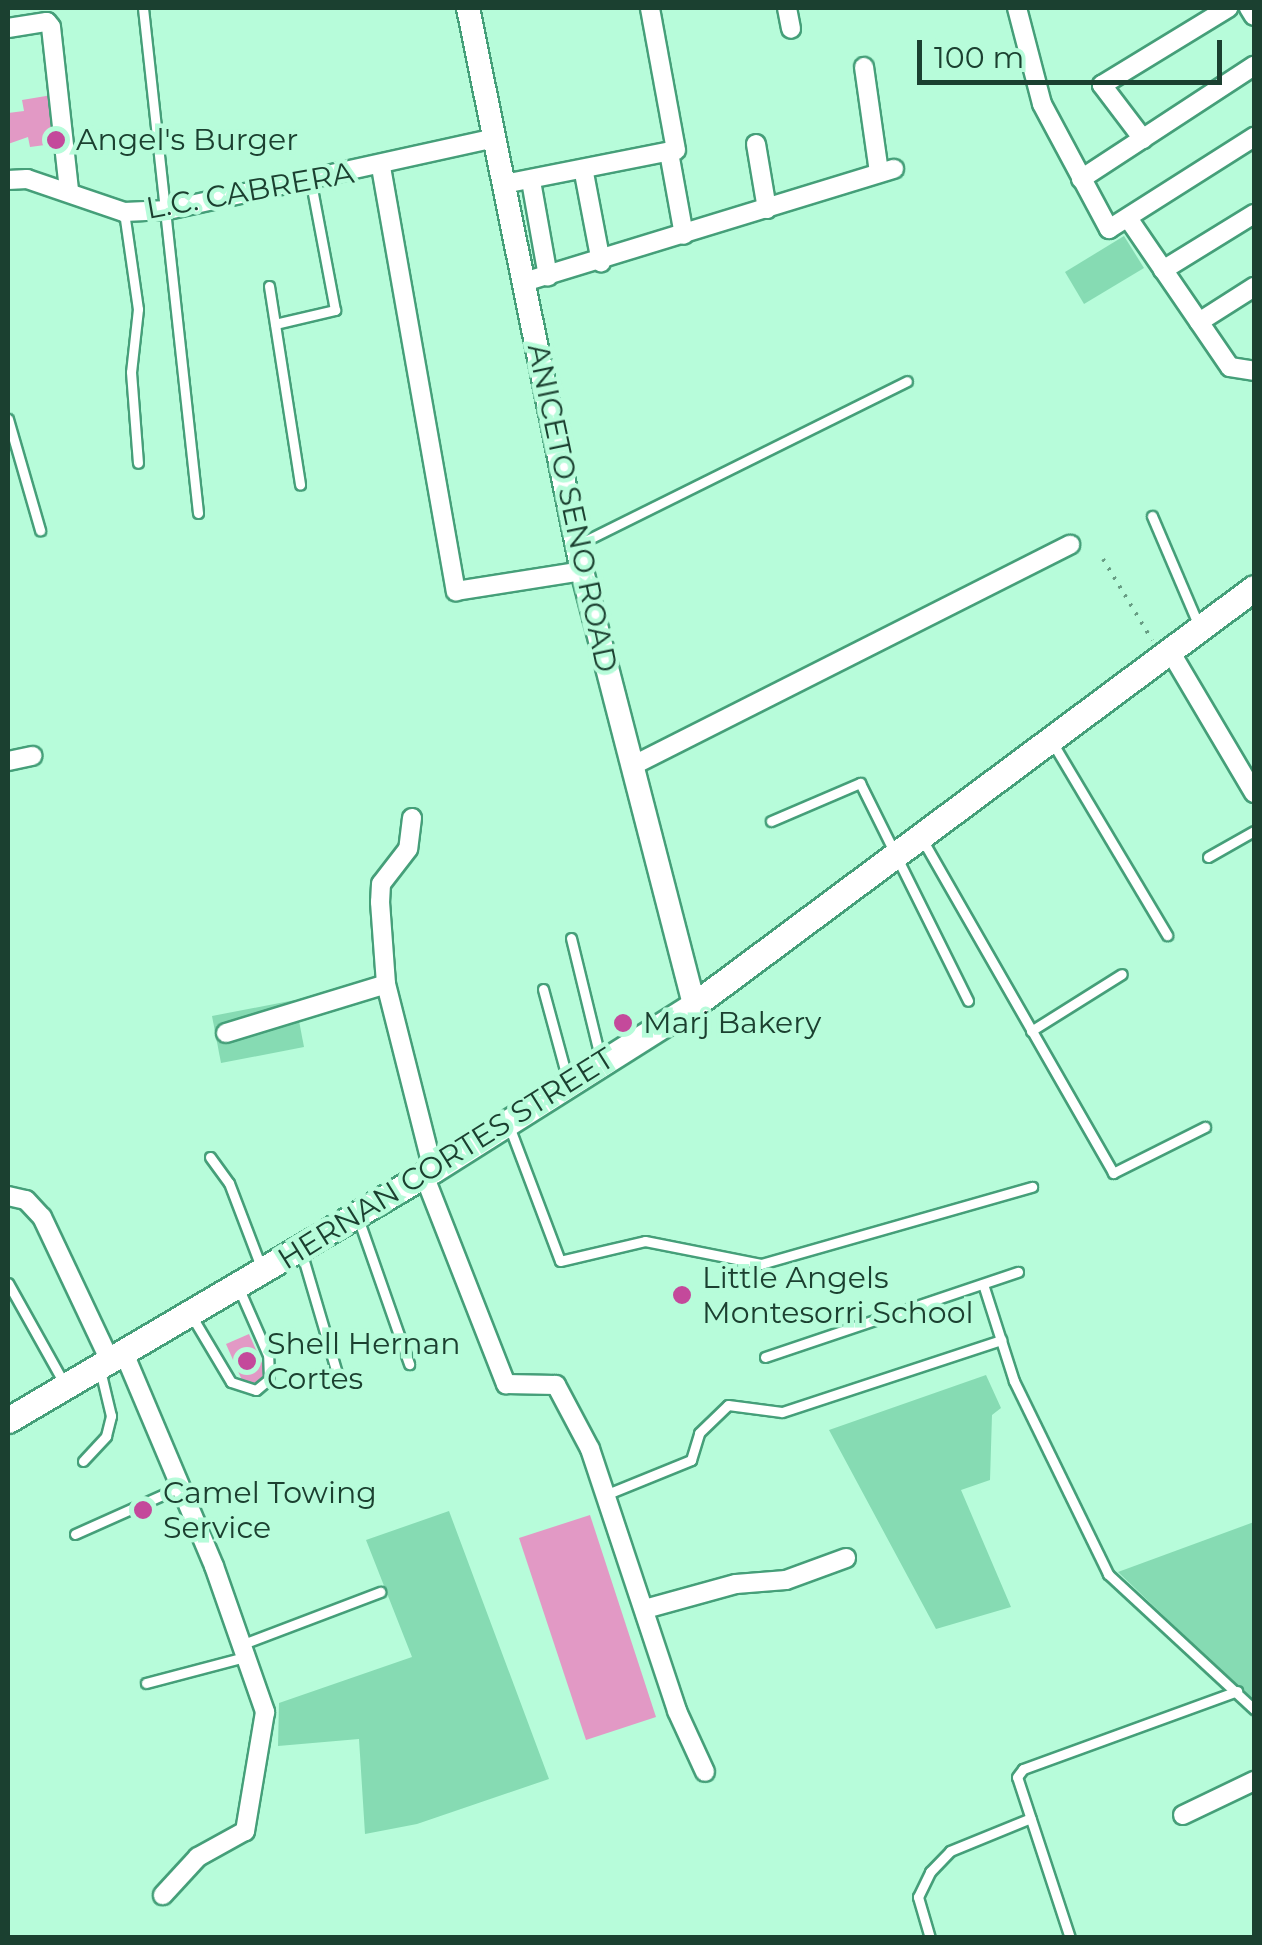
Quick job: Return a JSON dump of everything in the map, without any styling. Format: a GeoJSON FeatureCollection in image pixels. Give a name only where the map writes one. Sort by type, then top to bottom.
{"type":"FeatureCollection","features":[{"type":"Feature","properties":{"kind":"main road","name":"HERNAN CORTES STREET"},"geometry":{"type":"LineString","coordinates":[[8,1420],[300,1250],[694,1005],[1254,588]]}},
{"type":"Feature","properties":{"kind":"street","name":"ANICETO SENO ROAD"},"geometry":{"type":"LineString","coordinates":[[468,8],[582,571],[694,1005]]}},
{"type":"Feature","properties":{"kind":"street"},"geometry":{"type":"LineString","coordinates":[[504,184],[676,150],[650,8]]}},
{"type":"Feature","properties":{"kind":"street"},"geometry":{"type":"LineString","coordinates":[[787,8],[791,28]]}},
{"type":"Feature","properties":{"kind":"street"},"geometry":{"type":"LineString","coordinates":[[1017,8],[1042,104],[1109,229],[1130,221],[1254,137]]}},
{"type":"Feature","properties":{"kind":"street"},"geometry":{"type":"LineString","coordinates":[[1143,139],[1102,85],[1228,8]]}},
{"type":"Feature","properties":{"kind":"street"},"geometry":{"type":"LineString","coordinates":[[1248,8],[1254,16]]}},
{"type":"Feature","properties":{"kind":"street"},"geometry":{"type":"LineString","coordinates":[[8,28],[47,22],[51,28],[70,191]]}},
{"type":"Feature","properties":{"kind":"street"},"geometry":{"type":"LineString","coordinates":[[1081,179],[1254,66]]}},
{"type":"Feature","properties":{"kind":"street"},"geometry":{"type":"LineString","coordinates":[[524,282],[600,262],[887,171],[864,67]]}},
{"type":"Feature","properties":{"kind":"street","name":"L.C. CABRERA"},"geometry":{"type":"LineString","coordinates":[[8,180],[70,191],[124,212],[168,210],[311,183],[495,138]]}},
{"type":"Feature","properties":{"kind":"street"},"geometry":{"type":"LineString","coordinates":[[756,144],[767,209]]}},
{"type":"Feature","properties":{"kind":"street"},"geometry":{"type":"LineString","coordinates":[[670,158],[684,235]]}},
{"type":"Feature","properties":{"kind":"street"},"geometry":{"type":"LineString","coordinates":[[380,167],[456,590],[582,571]]}},
{"type":"Feature","properties":{"kind":"street"},"geometry":{"type":"LineString","coordinates":[[584,173],[600,262]]}},
{"type":"Feature","properties":{"kind":"street"},"geometry":{"type":"LineString","coordinates":[[531,181],[548,276]]}},
{"type":"Feature","properties":{"kind":"street"},"geometry":{"type":"LineString","coordinates":[[1162,270],[1254,214]]}},
{"type":"Feature","properties":{"kind":"street"},"geometry":{"type":"LineString","coordinates":[[1130,221],[1230,367],[1254,371]]}},
{"type":"Feature","properties":{"kind":"street"},"geometry":{"type":"LineString","coordinates":[[1199,322],[1254,288]]}},
{"type":"Feature","properties":{"kind":"street"},"geometry":{"type":"LineString","coordinates":[[632,766],[1070,545]]}},
{"type":"Feature","properties":{"kind":"street"},"geometry":{"type":"LineString","coordinates":[[1166,654],[1254,793]]}},
{"type":"Feature","properties":{"kind":"street"},"geometry":{"type":"LineString","coordinates":[[8,761],[32,756]]}},
{"type":"Feature","properties":{"kind":"street"},"geometry":{"type":"LineString","coordinates":[[412,818],[408,850],[380,890],[386,984],[428,1172],[506,1384],[556,1385],[590,1449],[706,1772]]}},
{"type":"Feature","properties":{"kind":"street"},"geometry":{"type":"LineString","coordinates":[[226,1033],[386,984]]}},
{"type":"Feature","properties":{"kind":"street"},"geometry":{"type":"LineString","coordinates":[[8,1196],[26,1200],[42,1217],[111,1360],[180,1488],[245,1650],[265,1712],[245,1831],[198,1857],[163,1895]]}},
{"type":"Feature","properties":{"kind":"street"},"geometry":{"type":"LineString","coordinates":[[645,1609],[736,1584],[786,1580],[846,1558]]}},
{"type":"Feature","properties":{"kind":"street"},"geometry":{"type":"LineString","coordinates":[[1183,1814],[1254,1780]]}},
{"type":"Feature","properties":{"kind":"lane"},"geometry":{"type":"LineString","coordinates":[[143,8],[198,512]]}},
{"type":"Feature","properties":{"kind":"lane"},"geometry":{"type":"LineString","coordinates":[[275,324],[336,310],[311,183]]}},
{"type":"Feature","properties":{"kind":"lane"},"geometry":{"type":"LineString","coordinates":[[124,212],[138,309],[131,372],[138,462]]}},
{"type":"Feature","properties":{"kind":"lane"},"geometry":{"type":"LineString","coordinates":[[270,286],[300,486]]}},
{"type":"Feature","properties":{"kind":"lane"},"geometry":{"type":"LineString","coordinates":[[577,545],[907,380]]}},
{"type":"Feature","properties":{"kind":"lane"},"geometry":{"type":"LineString","coordinates":[[8,419],[40,530]]}},
{"type":"Feature","properties":{"kind":"lane"},"geometry":{"type":"LineString","coordinates":[[1152,516],[1201,628]]}},
{"type":"Feature","properties":{"kind":"lane"},"geometry":{"type":"LineString","coordinates":[[1051,740],[1166,935]]}},
{"type":"Feature","properties":{"kind":"lane"},"geometry":{"type":"LineString","coordinates":[[771,821],[860,783],[968,1000]]}},
{"type":"Feature","properties":{"kind":"lane"},"geometry":{"type":"LineString","coordinates":[[1208,858],[1254,831]]}},
{"type":"Feature","properties":{"kind":"lane"},"geometry":{"type":"LineString","coordinates":[[920,836],[1114,1173],[1205,1127]]}},
{"type":"Feature","properties":{"kind":"lane"},"geometry":{"type":"LineString","coordinates":[[571,938],[602,1064]]}},
{"type":"Feature","properties":{"kind":"lane"},"geometry":{"type":"LineString","coordinates":[[1031,1031],[1122,974]]}},
{"type":"Feature","properties":{"kind":"lane"},"geometry":{"type":"LineString","coordinates":[[543,990],[569,1084]]}},
{"type":"Feature","properties":{"kind":"lane"},"geometry":{"type":"LineString","coordinates":[[508,1124],[560,1261],[645,1240],[761,1264],[1032,1187]]}},
{"type":"Feature","properties":{"kind":"lane"},"geometry":{"type":"LineString","coordinates":[[210,1157],[229,1183],[263,1272]]}},
{"type":"Feature","properties":{"kind":"lane"},"geometry":{"type":"LineString","coordinates":[[357,1215],[409,1364]]}},
{"type":"Feature","properties":{"kind":"lane"},"geometry":{"type":"LineString","coordinates":[[300,1250],[337,1373]]}},
{"type":"Feature","properties":{"kind":"lane"},"geometry":{"type":"LineString","coordinates":[[765,1357],[1018,1272]]}},
{"type":"Feature","properties":{"kind":"lane"},"geometry":{"type":"LineString","coordinates":[[8,1284],[66,1387]]}},
{"type":"Feature","properties":{"kind":"lane"},"geometry":{"type":"LineString","coordinates":[[983,1284],[1001,1340],[1108,1574],[1254,1709]]}},
{"type":"Feature","properties":{"kind":"lane"},"geometry":{"type":"LineString","coordinates":[[190,1314],[231,1382],[256,1390],[269,1378],[268,1355],[238,1287]]}},
{"type":"Feature","properties":{"kind":"lane"},"geometry":{"type":"LineString","coordinates":[[605,1496],[690,1460],[699,1433],[728,1405],[782,1412],[1001,1340]]}},
{"type":"Feature","properties":{"kind":"lane"},"geometry":{"type":"LineString","coordinates":[[83,1461],[106,1436],[111,1416],[111,1360]]}},
{"type":"Feature","properties":{"kind":"lane"},"geometry":{"type":"LineString","coordinates":[[74,1534],[180,1488]]}},
{"type":"Feature","properties":{"kind":"lane"},"geometry":{"type":"LineString","coordinates":[[146,1682],[245,1650],[380,1592]]}},
{"type":"Feature","properties":{"kind":"lane"},"geometry":{"type":"LineString","coordinates":[[1070,1938],[1017,1777],[1023,1769],[1237,1691]]}},
{"type":"Feature","properties":{"kind":"lane"},"geometry":{"type":"LineString","coordinates":[[930,1938],[918,1898],[930,1872],[950,1852],[1030,1818]]}},
{"type":"Feature","properties":{"kind":"path"},"geometry":{"type":"LineString","coordinates":[[1103,558],[1166,654]]}},
{"type":"Feature","properties":{"kind":"green space"},"geometry":{"type":"Polygon","coordinates":[[[1124,236],[1144,268],[1084,304],[1065,272],[1124,236]]]}},
{"type":"Feature","properties":{"kind":"green space"},"geometry":{"type":"Polygon","coordinates":[[[295,1000],[304,1047],[221,1063],[212,1016],[295,1000]]]}},
{"type":"Feature","properties":{"kind":"green space"},"geometry":{"type":"Polygon","coordinates":[[[986,1375],[1001,1408],[992,1415],[990,1480],[961,1490],[1011,1607],[936,1629],[829,1430],[986,1375]]]}},
{"type":"Feature","properties":{"kind":"green space"},"geometry":{"type":"Polygon","coordinates":[[[449,1511],[549,1779],[417,1824],[365,1834],[359,1739],[278,1746],[279,1703],[412,1657],[366,1540],[449,1511]]]}},
{"type":"Feature","properties":{"kind":"green space"},"geometry":{"type":"Polygon","coordinates":[[[1254,1522],[1254,1702],[1118,1572],[1254,1522]]]}},
{"type":"Feature","properties":{"kind":"building"},"geometry":{"type":"Polygon","coordinates":[[[52,95],[60,143],[30,147],[28,137],[8,144],[8,113],[24,111],[22,100],[52,95]]]}},
{"type":"Feature","properties":{"kind":"building","name":"Shell Hernan Cortes"},"geometry":{"type":"Polygon","coordinates":[[[249,1334],[268,1377],[245,1387],[226,1344],[249,1334]]]}},
{"type":"Feature","properties":{"kind":"building"},"geometry":{"type":"Polygon","coordinates":[[[590,1515],[656,1717],[586,1740],[519,1538],[590,1515]]]}},
{"type":"Feature","properties":{"kind":"place","name":"Angel's Burger"},"geometry":{"type":"Point","coordinates":[56,140]}},
{"type":"Feature","properties":{"kind":"place","name":"Marj Bakery"},"geometry":{"type":"Point","coordinates":[623,1023]}},
{"type":"Feature","properties":{"kind":"place","name":"Little Angels Montesorri School"},"geometry":{"type":"Point","coordinates":[682,1295]}},
{"type":"Feature","properties":{"kind":"place","name":"Shell Hernan Cortes"},"geometry":{"type":"Point","coordinates":[247,1361]}},
{"type":"Feature","properties":{"kind":"place","name":"Camel Towing Service"},"geometry":{"type":"Point","coordinates":[143,1510]}}]}
